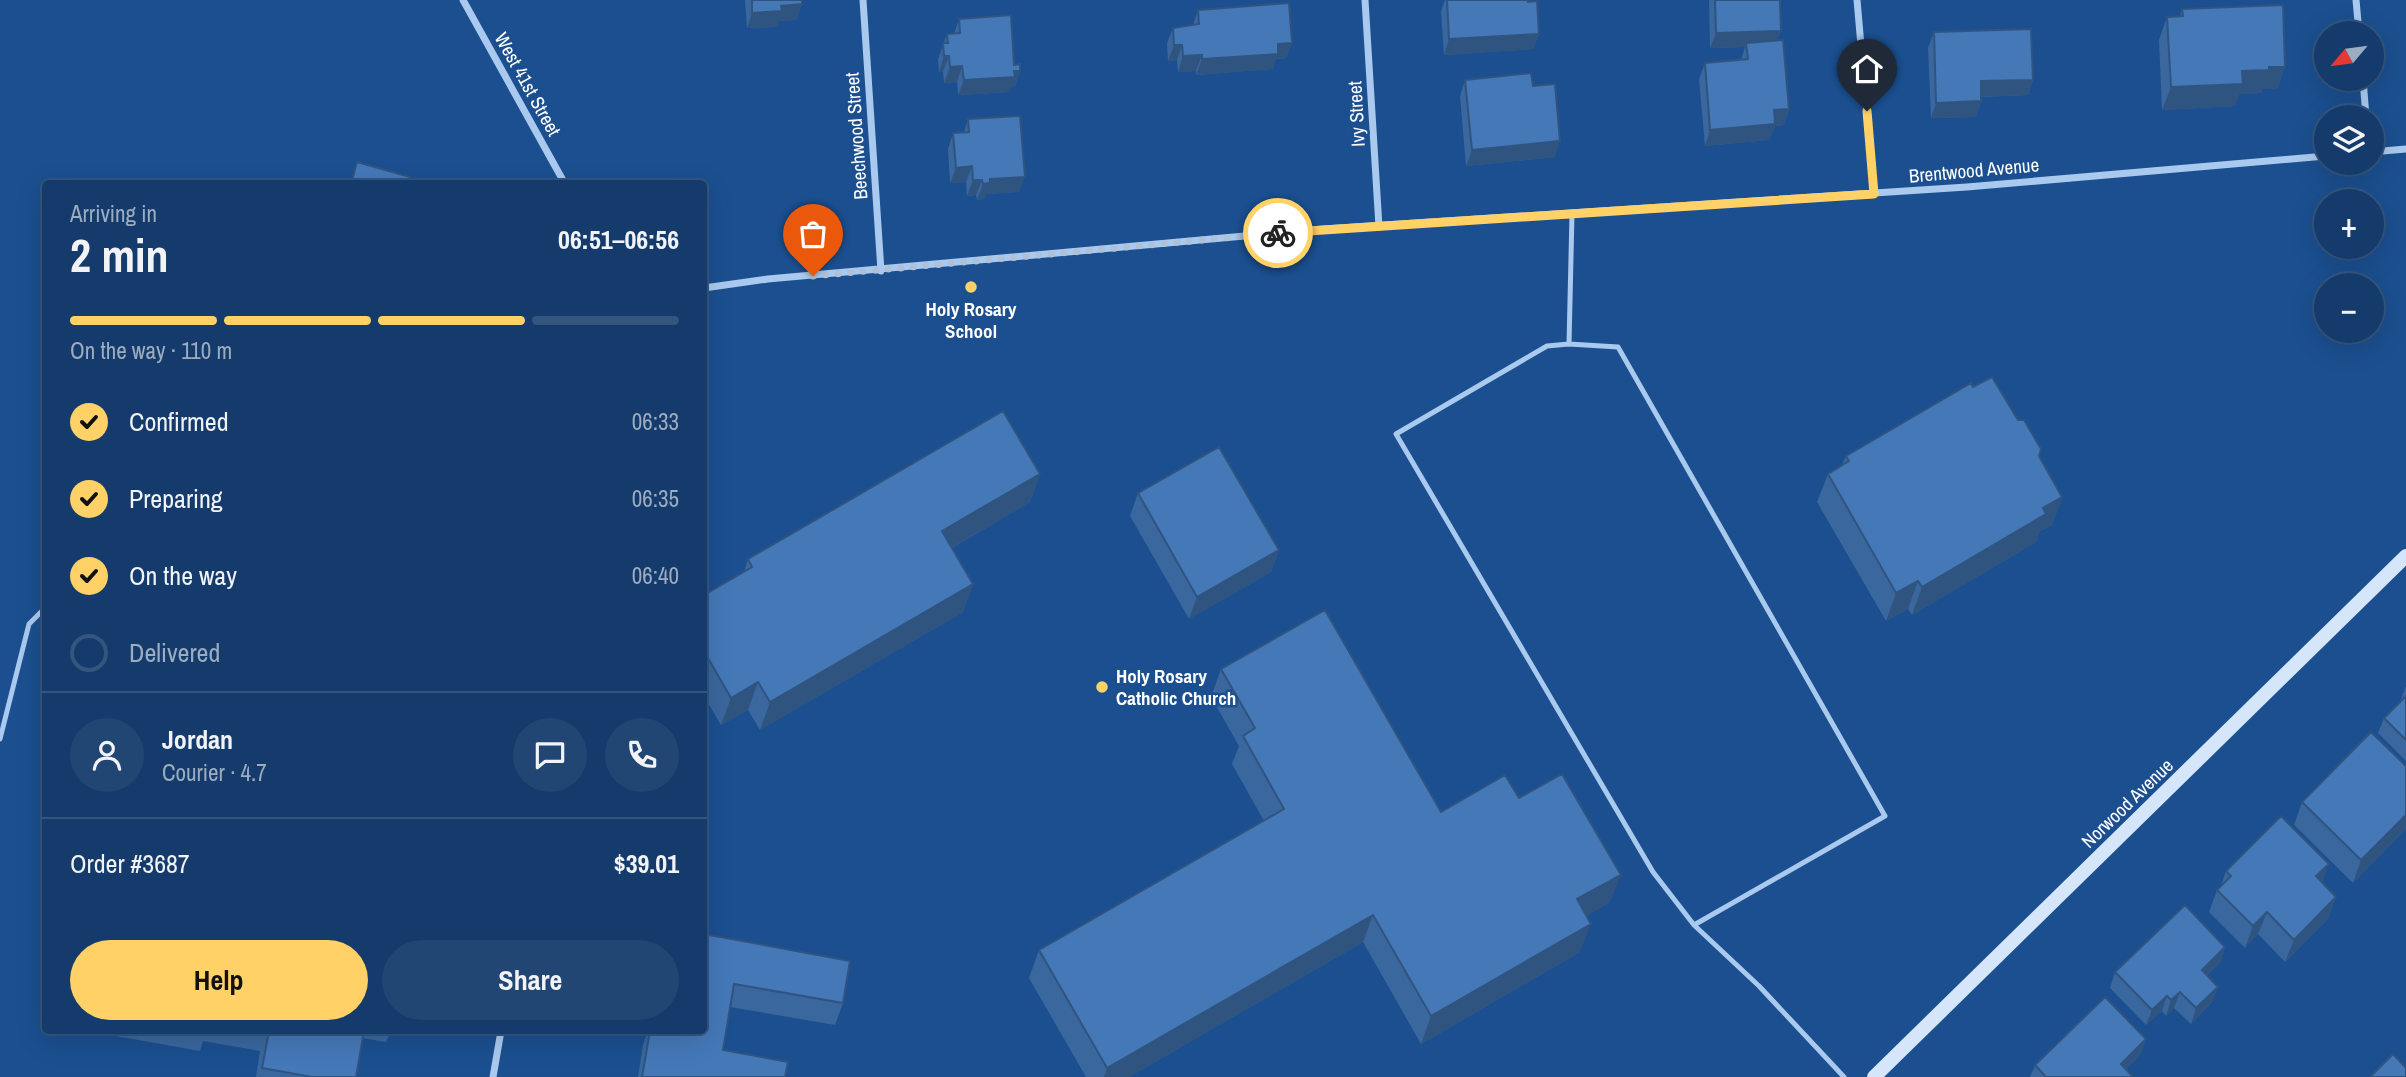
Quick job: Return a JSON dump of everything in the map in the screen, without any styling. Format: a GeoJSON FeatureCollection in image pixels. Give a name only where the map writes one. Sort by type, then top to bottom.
{"type":"FeatureCollection","features":[{"type":"Feature","properties":{"kind":"main road","name":"Norwood Avenue"},"geometry":{"type":"LineString","coordinates":[[1874,1077],[2406,556]]}},
{"type":"Feature","properties":{"kind":"street","name":"West 41st Street"},"geometry":{"type":"LineString","coordinates":[[463,0],[563,180]]}},
{"type":"Feature","properties":{"kind":"street","name":"Beechwood Street"},"geometry":{"type":"LineString","coordinates":[[863,0],[881,271]]}},
{"type":"Feature","properties":{"kind":"street","name":"Ivy Street"},"geometry":{"type":"LineString","coordinates":[[1365,0],[1379,227]]}},
{"type":"Feature","properties":{"kind":"street"},"geometry":{"type":"LineString","coordinates":[[1857,0],[1874,194]]}},
{"type":"Feature","properties":{"kind":"street"},"geometry":{"type":"LineString","coordinates":[[2356,0],[2358,21]]}},
{"type":"Feature","properties":{"kind":"street"},"geometry":{"type":"LineString","coordinates":[[2384,151],[2406,149]]}},
{"type":"Feature","properties":{"kind":"street","name":"Brentwood Avenue"},"geometry":{"type":"LineString","coordinates":[[707,288],[768,279],[881,271],[985,259],[1323,229],[1874,194],[2314,157]]}},
{"type":"Feature","properties":{"kind":"street"},"geometry":{"type":"LineString","coordinates":[[493,1077],[500,1034]]}},
{"type":"Feature","properties":{"kind":"lane"},"geometry":{"type":"LineString","coordinates":[[1569,344],[1572,214]]}},
{"type":"Feature","properties":{"kind":"lane"},"geometry":{"type":"LineString","coordinates":[[1694,925],[1885,816],[1618,347],[1569,344],[1547,346],[1396,434],[1653,872],[1694,925],[1759,986],[1844,1077]]}},
{"type":"Feature","properties":{"kind":"lane"},"geometry":{"type":"LineString","coordinates":[[0,739],[29,624],[42,611]]}},
{"type":"Feature","properties":{"kind":"building"},"geometry":{"type":"Polygon","coordinates":[[[752,0],[802,0],[802,4],[781,6],[782,11],[752,13],[752,0]]]}},
{"type":"Feature","properties":{"kind":"building"},"geometry":{"type":"Polygon","coordinates":[[[1447,0],[1537,1],[1539,34],[1449,39],[1447,0]]]}},
{"type":"Feature","properties":{"kind":"building"},"geometry":{"type":"Polygon","coordinates":[[[1715,0],[1780,0],[1781,31],[1716,33],[1715,0]]]}},
{"type":"Feature","properties":{"kind":"building"},"geometry":{"type":"Polygon","coordinates":[[[1289,3],[1292,43],[1278,44],[1278,54],[1202,59],[1202,55],[1183,56],[1182,45],[1174,45],[1173,28],[1199,24],[1198,10],[1289,3]]]}},
{"type":"Feature","properties":{"kind":"building"},"geometry":{"type":"Polygon","coordinates":[[[2283,5],[2285,67],[2242,71],[2243,84],[2171,87],[2167,17],[2183,16],[2182,9],[2283,5]]]}},
{"type":"Feature","properties":{"kind":"building"},"geometry":{"type":"Polygon","coordinates":[[[1011,15],[1014,65],[1020,64],[1020,71],[1014,71],[1015,77],[964,80],[962,66],[950,67],[949,56],[944,56],[943,43],[948,43],[947,34],[960,33],[959,19],[1011,15]]]}},
{"type":"Feature","properties":{"kind":"building"},"geometry":{"type":"Polygon","coordinates":[[[2031,29],[2033,80],[1981,81],[1981,101],[1936,103],[1934,32],[2031,29]]]}},
{"type":"Feature","properties":{"kind":"building"},"geometry":{"type":"Polygon","coordinates":[[[1783,40],[1789,109],[1774,110],[1775,124],[1710,130],[1705,63],[1748,59],[1746,43],[1783,40]]]}},
{"type":"Feature","properties":{"kind":"building"},"geometry":{"type":"Polygon","coordinates":[[[1531,73],[1533,86],[1555,84],[1560,141],[1472,150],[1465,80],[1531,73]]]}},
{"type":"Feature","properties":{"kind":"building"},"geometry":{"type":"Polygon","coordinates":[[[1020,116],[1025,177],[990,179],[990,183],[983,184],[982,180],[973,180],[972,166],[956,168],[953,133],[969,132],[968,119],[1020,116]]]}},
{"type":"Feature","properties":{"kind":"building"},"geometry":{"type":"Polygon","coordinates":[[[357,162],[410,177],[409,180],[352,180],[357,162]]]}},
{"type":"Feature","properties":{"kind":"building"},"geometry":{"type":"Polygon","coordinates":[[[1992,377],[2018,420],[2024,420],[2041,449],[2039,456],[2062,497],[2043,508],[2046,514],[1922,587],[1918,581],[1896,593],[1828,474],[1849,461],[1846,456],[1971,383],[1973,387],[1992,377]]]}},
{"type":"Feature","properties":{"kind":"building"},"geometry":{"type":"Polygon","coordinates":[[[1003,411],[1040,474],[942,531],[973,584],[770,702],[758,682],[731,698],[707,656],[707,593],[752,567],[748,559],[1003,411]]]}},
{"type":"Feature","properties":{"kind":"building"},"geometry":{"type":"Polygon","coordinates":[[[1219,447],[1279,550],[1197,597],[1138,493],[1219,447]]]}},
{"type":"Feature","properties":{"kind":"building"},"geometry":{"type":"Polygon","coordinates":[[[1325,610],[1441,812],[1505,775],[1519,798],[1562,774],[1621,875],[1577,899],[1591,924],[1431,1016],[1373,915],[1107,1068],[1039,950],[1284,809],[1243,736],[1255,728],[1221,669],[1325,610]]]}},
{"type":"Feature","properties":{"kind":"building"},"geometry":{"type":"Polygon","coordinates":[[[2406,696],[2406,740],[2384,718],[2406,696]]]}},
{"type":"Feature","properties":{"kind":"building"},"geometry":{"type":"Polygon","coordinates":[[[2371,732],[2406,766],[2406,815],[2361,860],[2302,802],[2371,732]]]}},
{"type":"Feature","properties":{"kind":"building"},"geometry":{"type":"Polygon","coordinates":[[[2281,816],[2329,864],[2316,876],[2336,897],[2294,940],[2267,912],[2253,926],[2217,890],[2231,876],[2226,871],[2281,816]]]}},
{"type":"Feature","properties":{"kind":"building"},"geometry":{"type":"Polygon","coordinates":[[[2185,905],[2225,947],[2202,970],[2218,987],[2196,1008],[2180,992],[2171,1000],[2167,996],[2152,1010],[2115,972],[2185,905]]]}},
{"type":"Feature","properties":{"kind":"building"},"geometry":{"type":"Polygon","coordinates":[[[707,935],[850,961],[843,1003],[734,984],[723,1050],[788,1062],[785,1077],[642,1077],[649,1034],[707,1034],[707,935]]]}},
{"type":"Feature","properties":{"kind":"building"},"geometry":{"type":"Polygon","coordinates":[[[2105,997],[2146,1039],[2121,1064],[2133,1077],[2046,1077],[2035,1065],[2105,997]]]}},
{"type":"Feature","properties":{"kind":"building"},"geometry":{"type":"Polygon","coordinates":[[[268,1034],[363,1034],[356,1077],[312,1077],[262,1068],[268,1034]]]}},
{"type":"Feature","properties":{"kind":"building"},"geometry":{"type":"Polygon","coordinates":[[[2393,1054],[2406,1068],[2406,1077],[2370,1077],[2393,1054]]]}},
{"type":"Feature","properties":{"kind":"way so far"},"geometry":{"type":"LineString","coordinates":[[813,276],[1278,233]]}},
{"type":"Feature","properties":{"kind":"place","name":"Holy Rosary School"},"geometry":{"type":"Point","coordinates":[971,287]}},
{"type":"Feature","properties":{"kind":"place","name":"Holy Rosary Catholic Church"},"geometry":{"type":"Point","coordinates":[1102,687]}},
{"type":"Feature","properties":{"kind":"route"},"geometry":{"type":"LineString","coordinates":[[1278,233],[1874,194],[1867,111]]}}]}
